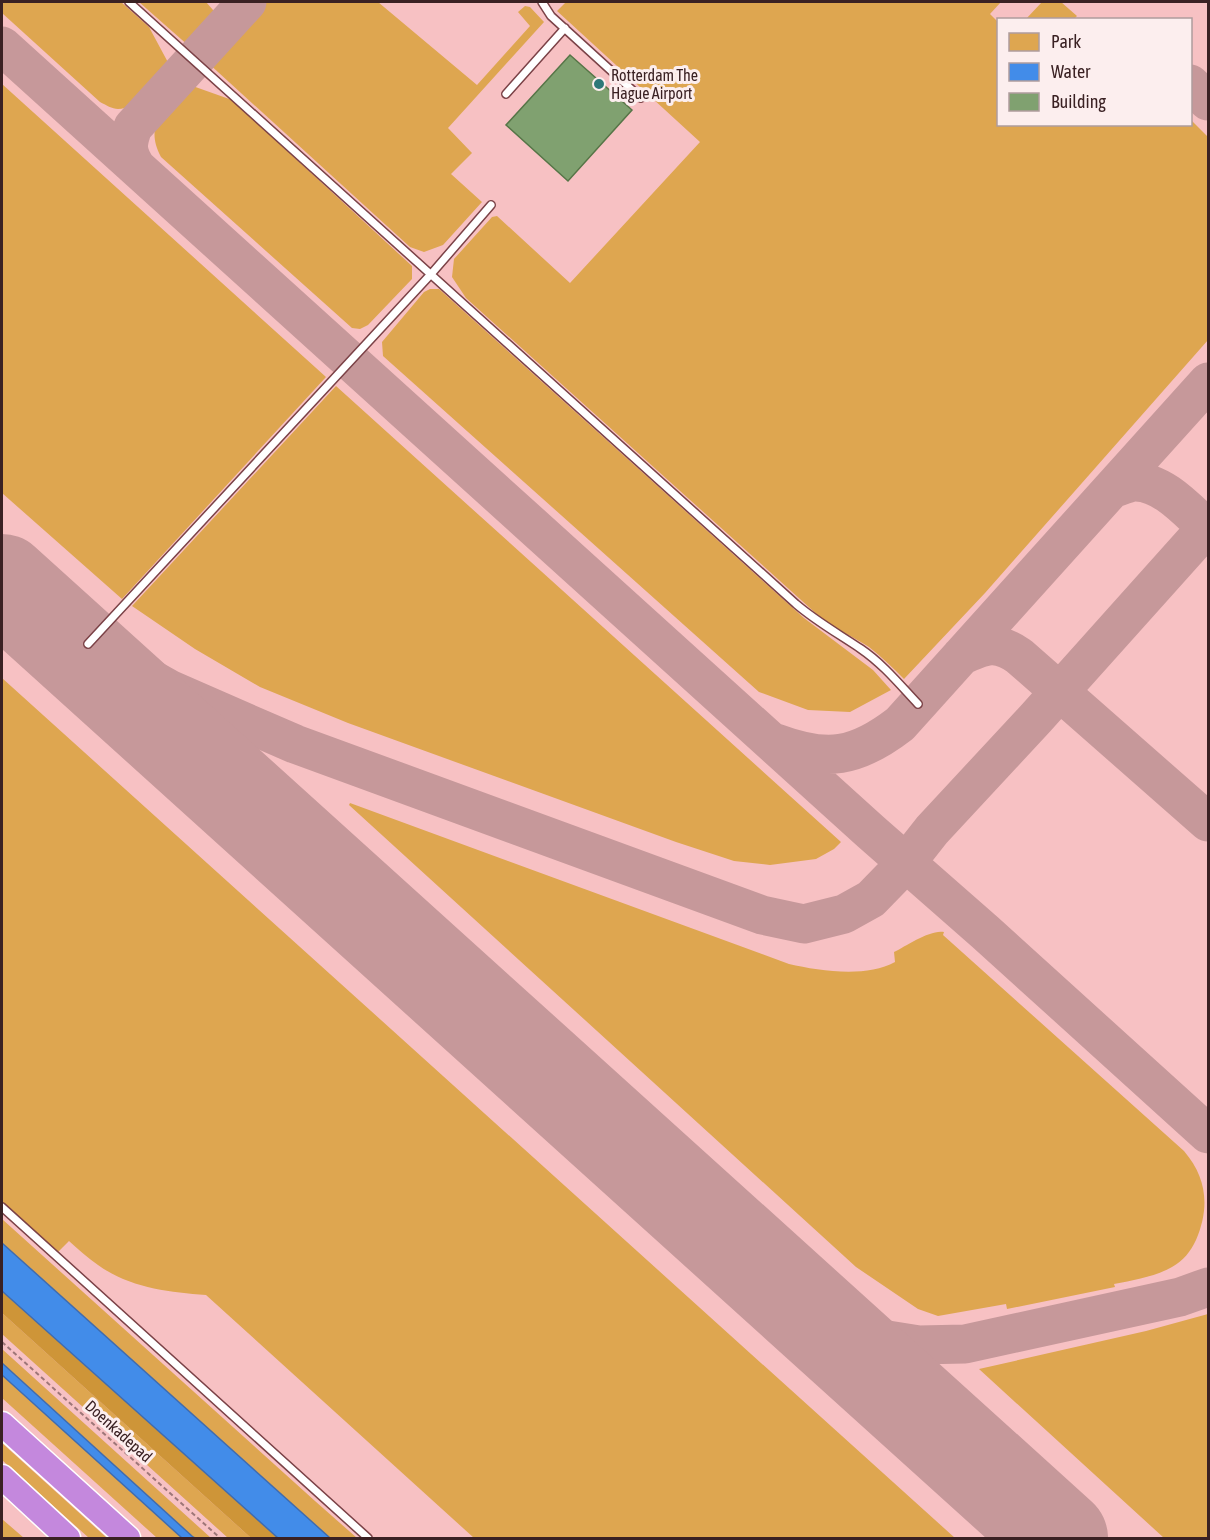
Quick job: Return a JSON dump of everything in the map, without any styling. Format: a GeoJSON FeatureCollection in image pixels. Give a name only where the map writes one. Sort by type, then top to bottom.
{"type":"FeatureCollection","features":[{"type":"Feature","properties":{"kind":"highway"},"geometry":{"type":"LineString","coordinates":[[2,1424],[128,1539]]}},
{"type":"Feature","properties":{"kind":"highway"},"geometry":{"type":"LineString","coordinates":[[2,1477],[68,1539]]}},
{"type":"Feature","properties":{"kind":"lane"},"geometry":{"type":"LineString","coordinates":[[129,2],[432,273],[796,604],[815,620],[861,650],[889,673],[918,704]]}},
{"type":"Feature","properties":{"kind":"lane"},"geometry":{"type":"LineString","coordinates":[[542,2],[549,13],[641,98]]}},
{"type":"Feature","properties":{"kind":"lane"},"geometry":{"type":"LineString","coordinates":[[506,94],[565,28]]}},
{"type":"Feature","properties":{"kind":"lane"},"geometry":{"type":"LineString","coordinates":[[88,644],[432,273],[490,204]]}},
{"type":"Feature","properties":{"kind":"lane"},"geometry":{"type":"LineString","coordinates":[[2,1207],[368,1539]]}},
{"type":"Feature","properties":{"kind":"path","name":"Doenkadepad"},"geometry":{"type":"LineString","coordinates":[[2,1342],[220,1539]]}},
{"type":"Feature","properties":{"kind":"green space"},"geometry":{"type":"Polygon","coordinates":[[[2,2],[121,2],[149,27],[171,68],[133,104],[125,108],[111,108],[100,102],[2,13],[2,2]]]}},
{"type":"Feature","properties":{"kind":"green space"},"geometry":{"type":"Polygon","coordinates":[[[139,2],[206,2],[213,10],[215,18],[190,47],[139,2]]]}},
{"type":"Feature","properties":{"kind":"green space"},"geometry":{"type":"Polygon","coordinates":[[[261,2],[378,2],[477,85],[530,26],[518,12],[525,6],[530,7],[544,22],[448,128],[472,153],[451,174],[482,202],[443,245],[424,252],[410,247],[207,62],[261,2]]]}},
{"type":"Feature","properties":{"kind":"green space"},"geometry":{"type":"Polygon","coordinates":[[[566,2],[1001,2],[990,14],[997,21],[997,126],[1192,126],[1192,121],[1208,137],[1208,340],[985,593],[904,679],[869,647],[821,618],[466,298],[452,277],[454,259],[492,217],[497,216],[570,283],[700,142],[557,11],[566,2]]]}},
{"type":"Feature","properties":{"kind":"green space"},"geometry":{"type":"Polygon","coordinates":[[[1042,2],[1061,2],[1077,16],[1075,18],[1027,18],[1042,2]]]}},
{"type":"Feature","properties":{"kind":"green space"},"geometry":{"type":"Polygon","coordinates":[[[2,84],[326,377],[122,599],[2,493],[2,84]]]}},
{"type":"Feature","properties":{"kind":"green space"},"geometry":{"type":"Polygon","coordinates":[[[187,84],[232,100],[412,266],[412,279],[368,325],[360,329],[352,328],[161,157],[155,135],[159,117],[187,84]]]}},
{"type":"Feature","properties":{"kind":"green space"},"geometry":{"type":"Polygon","coordinates":[[[439,289],[804,618],[873,670],[891,690],[850,712],[808,710],[759,692],[383,356],[382,342],[424,292],[439,289]]]}},
{"type":"Feature","properties":{"kind":"green space"},"geometry":{"type":"Polygon","coordinates":[[[336,386],[841,842],[834,849],[816,859],[770,865],[734,861],[676,842],[348,723],[260,687],[195,649],[132,606],[336,386]]]}},
{"type":"Feature","properties":{"kind":"green space"},"geometry":{"type":"Polygon","coordinates":[[[2,678],[955,1538],[474,1538],[206,1295],[150,1288],[123,1279],[98,1265],[69,1241],[56,1254],[2,1205],[2,678]]]}},
{"type":"Feature","properties":{"kind":"green space"},"geometry":{"type":"Polygon","coordinates":[[[350,803],[789,964],[829,971],[871,970],[895,962],[894,952],[932,933],[944,932],[943,935],[1184,1151],[1198,1172],[1204,1193],[1203,1216],[1194,1244],[1183,1259],[1172,1267],[1151,1276],[1114,1284],[1115,1287],[1007,1309],[1006,1304],[938,1316],[918,1309],[856,1267],[349,805],[350,803]]]}},
{"type":"Feature","properties":{"kind":"green space"},"geometry":{"type":"Polygon","coordinates":[[[2,1219],[357,1538],[330,1538],[2,1243],[2,1219]]]}},
{"type":"Feature","properties":{"kind":"green space"},"geometry":{"type":"Polygon","coordinates":[[[2,1313],[251,1538],[228,1538],[2,1334],[2,1313]]]}},
{"type":"Feature","properties":{"kind":"green space"},"geometry":{"type":"Polygon","coordinates":[[[1208,1314],[1208,1538],[1164,1538],[979,1369],[1146,1331],[1208,1314]]]}},
{"type":"Feature","properties":{"kind":"green space"},"geometry":{"type":"Polygon","coordinates":[[[2,1349],[211,1538],[193,1537],[2,1363],[2,1349]]]}},
{"type":"Feature","properties":{"kind":"green space"},"geometry":{"type":"Polygon","coordinates":[[[2,1375],[182,1538],[157,1538],[2,1398],[2,1375]]]}},
{"type":"Feature","properties":{"kind":"green space"},"geometry":{"type":"Polygon","coordinates":[[[2,1443],[107,1538],[89,1538],[2,1460],[2,1443]]]}},
{"type":"Feature","properties":{"kind":"green space"},"geometry":{"type":"Polygon","coordinates":[[[2,1519],[24,1538],[2,1538],[2,1519]]]}},
{"type":"Feature","properties":{"kind":"shaded area"},"geometry":{"type":"Polygon","coordinates":[[[2,1291],[278,1538],[251,1538],[2,1313],[2,1291]]]}},
{"type":"Feature","properties":{"kind":"water"},"geometry":{"type":"Polygon","coordinates":[[[2,1243],[330,1538],[278,1538],[2,1291],[2,1243]]]}},
{"type":"Feature","properties":{"kind":"water"},"geometry":{"type":"Polygon","coordinates":[[[2,1363],[195,1538],[182,1538],[2,1375],[2,1363]]]}},
{"type":"Feature","properties":{"kind":"building"},"geometry":{"type":"Polygon","coordinates":[[[570,55],[632,110],[568,181],[506,125],[570,55]]]}},
{"type":"Feature","properties":{"kind":"taxiway"},"geometry":{"type":"LineString","coordinates":[[136,167],[128,147],[133,127],[247,2]]}},
{"type":"Feature","properties":{"kind":"taxiway"},"geometry":{"type":"LineString","coordinates":[[2,46],[1208,1134]]}},
{"type":"Feature","properties":{"kind":"taxiway"},"geometry":{"type":"LineString","coordinates":[[1192,86],[1208,101]]}},
{"type":"Feature","properties":{"kind":"taxiway"},"geometry":{"type":"LineString","coordinates":[[776,743],[811,753],[841,753],[869,744],[900,724],[1208,382]]}},
{"type":"Feature","properties":{"kind":"taxiway"},"geometry":{"type":"LineString","coordinates":[[1112,489],[1134,482],[1155,487],[1184,506],[1208,529]]}},
{"type":"Feature","properties":{"kind":"taxiway"},"geometry":{"type":"LineString","coordinates":[[7,588],[53,624],[171,690],[295,744],[762,915],[804,924],[844,914],[871,899],[906,863],[932,830],[1208,526]]}},
{"type":"Feature","properties":{"kind":"taxiway"},"geometry":{"type":"LineString","coordinates":[[961,656],[990,646],[1004,648],[1019,656],[1208,822]]}},
{"type":"Feature","properties":{"kind":"taxiway"},"geometry":{"type":"LineString","coordinates":[[776,1283],[826,1318],[875,1338],[919,1345],[965,1344],[1180,1297],[1208,1287]]}},
{"type":"Feature","properties":{"kind":"runway"},"geometry":{"type":"LineString","coordinates":[[2,583],[1059,1538]]}},
{"type":"Feature","properties":{"kind":"place","name":"Rotterdam The Hague Airport"},"geometry":{"type":"Point","coordinates":[599,84]}}]}
